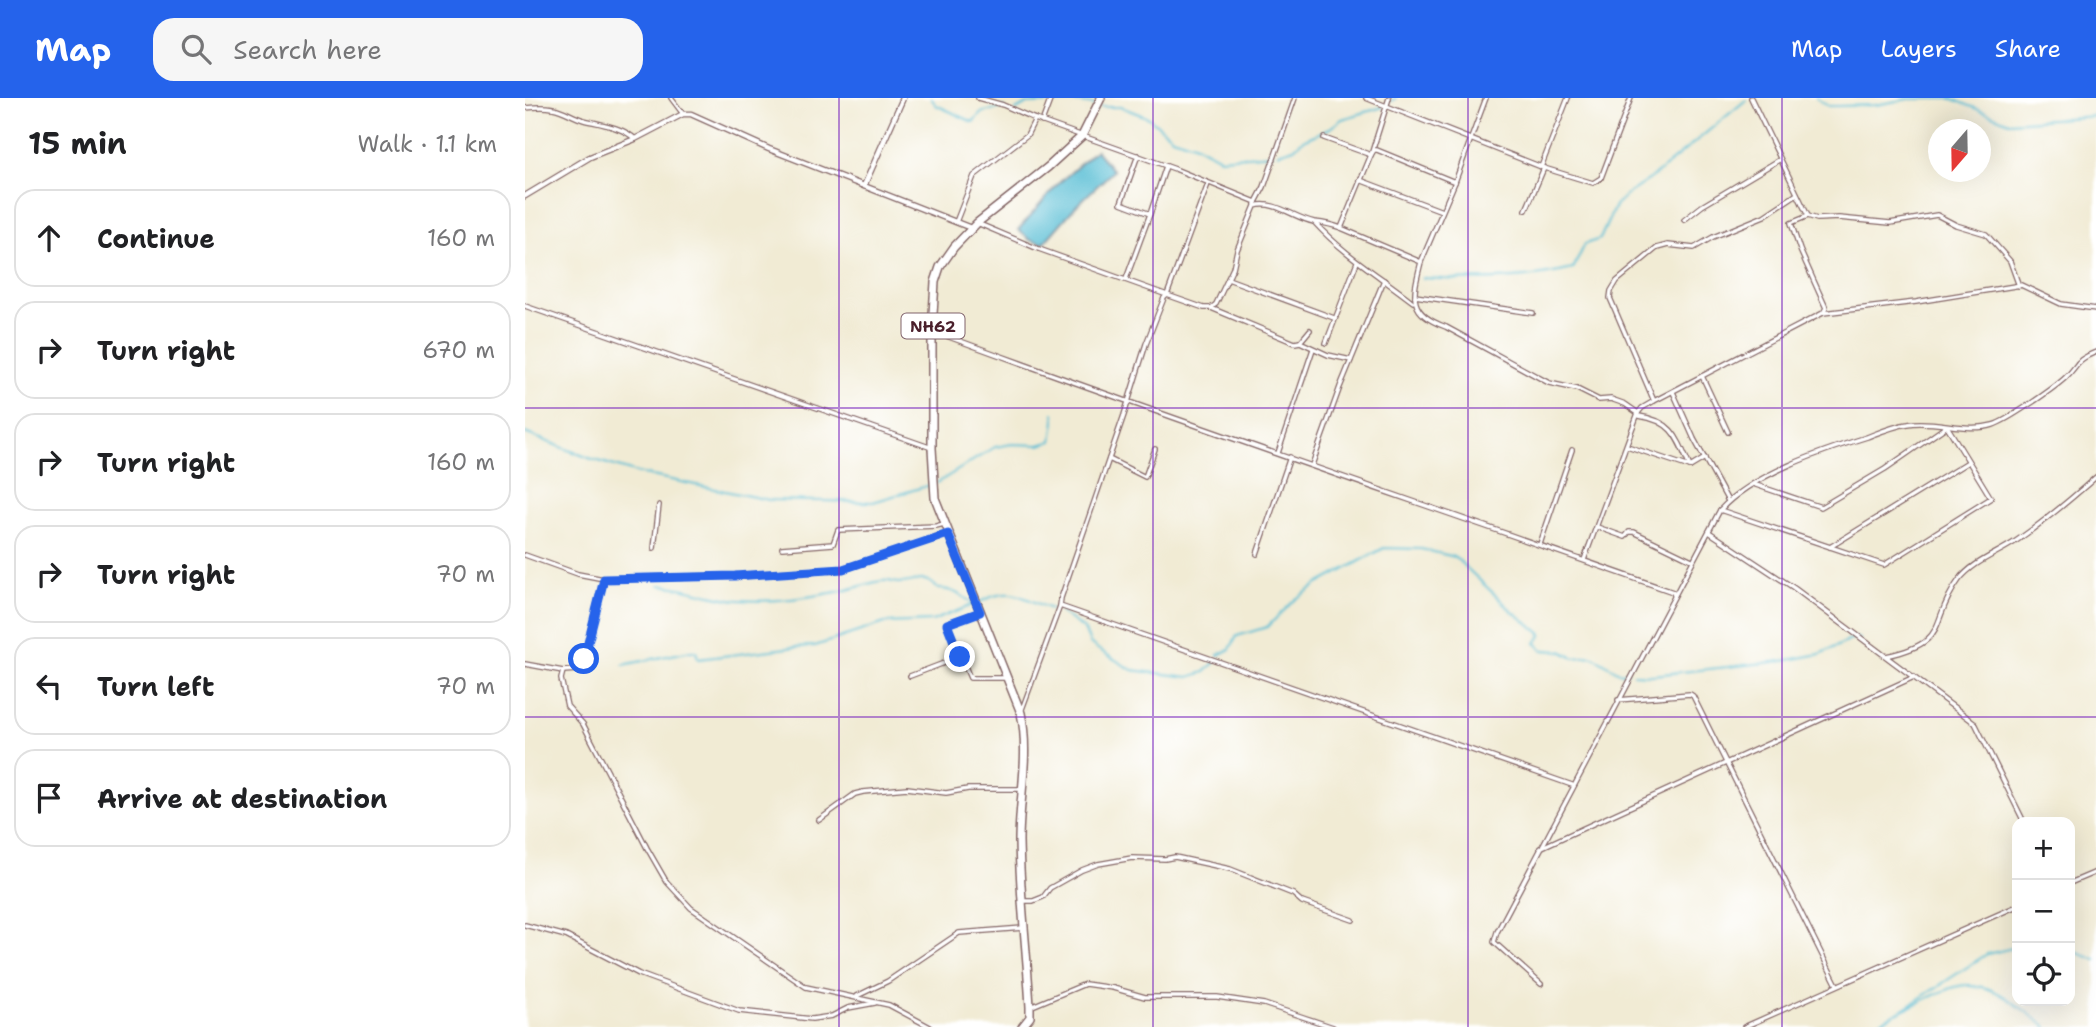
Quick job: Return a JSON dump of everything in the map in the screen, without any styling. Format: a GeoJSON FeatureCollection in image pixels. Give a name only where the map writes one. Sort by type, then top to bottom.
{"type":"FeatureCollection","features":[{"type":"Feature","properties":{"kind":"main road","name":"NH62"},"geometry":{"type":"LineString","coordinates":[[1022,1027],[1030,1017],[1019,842],[1025,743],[1021,713],[935,498],[932,448],[932,330],[935,282],[940,267],[954,247],[975,226],[1082,136],[1101,98]]}},
{"type":"Feature","properties":{"kind":"street"},"geometry":{"type":"LineString","coordinates":[[671,98],[683,114]]}},
{"type":"Feature","properties":{"kind":"street"},"geometry":{"type":"LineString","coordinates":[[864,186],[903,98]]}},
{"type":"Feature","properties":{"kind":"street"},"geometry":{"type":"LineString","coordinates":[[978,98],[1003,104],[1042,122],[1138,155],[1255,204],[1264,203],[1313,222],[1357,262],[1413,302],[1429,321],[1447,327],[1549,383],[1577,389],[1599,400],[1611,399],[1625,404],[1638,415],[1655,419],[1670,428],[1690,467]]}},
{"type":"Feature","properties":{"kind":"street"},"geometry":{"type":"LineString","coordinates":[[1042,122],[1051,98]]}},
{"type":"Feature","properties":{"kind":"street"},"geometry":{"type":"LineString","coordinates":[[1211,308],[1216,304],[1227,279],[1264,187],[1294,98]]}},
{"type":"Feature","properties":{"kind":"street"},"geometry":{"type":"LineString","coordinates":[[1366,98],[1586,183],[1593,183],[1601,178],[1631,98]]}},
{"type":"Feature","properties":{"kind":"street"},"geometry":{"type":"LineString","coordinates":[[1341,228],[1371,155],[1389,98]]}},
{"type":"Feature","properties":{"kind":"street"},"geometry":{"type":"LineString","coordinates":[[1413,302],[1421,262],[1455,182],[1486,98]]}},
{"type":"Feature","properties":{"kind":"street"},"geometry":{"type":"LineString","coordinates":[[1526,210],[1568,98]]}},
{"type":"Feature","properties":{"kind":"street"},"geometry":{"type":"LineString","coordinates":[[1751,98],[1808,216]]}},
{"type":"Feature","properties":{"kind":"street"},"geometry":{"type":"LineString","coordinates":[[525,108],[558,109],[629,133],[635,139]]}},
{"type":"Feature","properties":{"kind":"street"},"geometry":{"type":"LineString","coordinates":[[525,197],[590,157],[635,139],[683,114],[691,114],[769,149],[956,222],[975,226],[1204,308],[1211,308],[1295,343],[1300,342],[1313,349],[1351,360]]}},
{"type":"Feature","properties":{"kind":"street"},"geometry":{"type":"LineString","coordinates":[[956,222],[974,176],[1027,135],[1035,119]]}},
{"type":"Feature","properties":{"kind":"street"},"geometry":{"type":"LineString","coordinates":[[1324,138],[1371,155]]}},
{"type":"Feature","properties":{"kind":"street"},"geometry":{"type":"LineString","coordinates":[[1371,155],[1377,150],[1455,182]]}},
{"type":"Feature","properties":{"kind":"street"},"geometry":{"type":"LineString","coordinates":[[1138,155],[1121,202],[1150,214]]}},
{"type":"Feature","properties":{"kind":"street"},"geometry":{"type":"LineString","coordinates":[[1684,220],[1702,206],[1779,160]]}},
{"type":"Feature","properties":{"kind":"street"},"geometry":{"type":"LineString","coordinates":[[1126,279],[1166,166]]}},
{"type":"Feature","properties":{"kind":"street"},"geometry":{"type":"LineString","coordinates":[[1360,180],[1443,211]]}},
{"type":"Feature","properties":{"kind":"street"},"geometry":{"type":"LineString","coordinates":[[1021,713],[1060,606],[1146,344],[1208,184]]}},
{"type":"Feature","properties":{"kind":"street"},"geometry":{"type":"LineString","coordinates":[[1654,401],[1610,298],[1617,281],[1657,248],[1668,245],[1694,248],[1713,237],[1764,216],[1797,194]]}},
{"type":"Feature","properties":{"kind":"street"},"geometry":{"type":"LineString","coordinates":[[1823,313],[1826,308],[1792,230],[1791,223],[1808,216],[1817,219],[1839,218],[1890,223],[1937,215],[1956,225],[1986,234],[2010,261],[2019,286]]}},
{"type":"Feature","properties":{"kind":"street"},"geometry":{"type":"LineString","coordinates":[[1313,222],[1324,222],[1341,228],[1421,262]]}},
{"type":"Feature","properties":{"kind":"street"},"geometry":{"type":"LineString","coordinates":[[1326,343],[1357,262]]}},
{"type":"Feature","properties":{"kind":"street"},"geometry":{"type":"LineString","coordinates":[[1227,279],[1334,318]]}},
{"type":"Feature","properties":{"kind":"street"},"geometry":{"type":"LineString","coordinates":[[1312,465],[1384,280]]}},
{"type":"Feature","properties":{"kind":"street"},"geometry":{"type":"LineString","coordinates":[[1584,561],[1642,408],[1823,313],[2019,286],[2061,304],[2096,309]]}},
{"type":"Feature","properties":{"kind":"street"},"geometry":{"type":"LineString","coordinates":[[1415,296],[1533,313]]}},
{"type":"Feature","properties":{"kind":"street"},"geometry":{"type":"LineString","coordinates":[[525,306],[932,448]]}},
{"type":"Feature","properties":{"kind":"street"},"geometry":{"type":"LineString","coordinates":[[932,330],[1127,401],[1539,544],[1673,592],[1674,595]]}},
{"type":"Feature","properties":{"kind":"street"},"geometry":{"type":"LineString","coordinates":[[1300,342],[1310,330]]}},
{"type":"Feature","properties":{"kind":"street"},"geometry":{"type":"LineString","coordinates":[[1278,453],[1313,349]]}},
{"type":"Feature","properties":{"kind":"street"},"geometry":{"type":"LineString","coordinates":[[1541,984],[1494,942],[1497,932],[1539,848],[1720,510],[1728,501],[1753,484],[1802,459],[1909,423],[1947,426],[1995,425],[2052,389],[2080,359],[2096,352]]}},
{"type":"Feature","properties":{"kind":"street"},"geometry":{"type":"LineString","coordinates":[[1702,376],[1728,432]]}},
{"type":"Feature","properties":{"kind":"street"},"geometry":{"type":"LineString","coordinates":[[1673,392],[1728,501]]}},
{"type":"Feature","properties":{"kind":"street"},"geometry":{"type":"LineString","coordinates":[[1720,510],[1884,565],[1890,563],[1990,500],[1947,426]]}},
{"type":"Feature","properties":{"kind":"street"},"geometry":{"type":"LineString","coordinates":[[1753,484],[1821,507],[1885,469],[1947,426]]}},
{"type":"Feature","properties":{"kind":"street"},"geometry":{"type":"LineString","coordinates":[[1627,446],[1690,467],[1705,458]]}},
{"type":"Feature","properties":{"kind":"street"},"geometry":{"type":"LineString","coordinates":[[1109,459],[1145,477],[1155,449]]}},
{"type":"Feature","properties":{"kind":"street"},"geometry":{"type":"LineString","coordinates":[[1539,544],[1572,450]]}},
{"type":"Feature","properties":{"kind":"street"},"geometry":{"type":"LineString","coordinates":[[1257,554],[1290,457]]}},
{"type":"Feature","properties":{"kind":"street"},"geometry":{"type":"LineString","coordinates":[[1830,547],[1968,462]]}},
{"type":"Feature","properties":{"kind":"street"},"geometry":{"type":"LineString","coordinates":[[1886,656],[1909,651],[1926,642],[1935,633],[1959,581],[1975,564],[2016,541],[2096,477]]}},
{"type":"Feature","properties":{"kind":"street"},"geometry":{"type":"LineString","coordinates":[[653,548],[659,505]]}},
{"type":"Feature","properties":{"kind":"street"},"geometry":{"type":"LineString","coordinates":[[782,548],[833,544],[838,530],[944,524]]}},
{"type":"Feature","properties":{"kind":"street"},"geometry":{"type":"LineString","coordinates":[[1597,527],[1625,537],[1629,531],[1634,532],[1693,561]]}},
{"type":"Feature","properties":{"kind":"street"},"geometry":{"type":"LineString","coordinates":[[1708,531],[1794,588],[1975,723],[2022,817]]}},
{"type":"Feature","properties":{"kind":"street"},"geometry":{"type":"LineString","coordinates":[[525,555],[578,575],[604,579],[735,576],[843,569],[948,534]]}},
{"type":"Feature","properties":{"kind":"street"},"geometry":{"type":"LineString","coordinates":[[525,664],[563,671],[578,670],[581,667],[604,579]]}},
{"type":"Feature","properties":{"kind":"street"},"geometry":{"type":"LineString","coordinates":[[978,606],[947,624],[970,678],[1006,678]]}},
{"type":"Feature","properties":{"kind":"street"},"geometry":{"type":"LineString","coordinates":[[1060,606],[1573,785]]}},
{"type":"Feature","properties":{"kind":"street"},"geometry":{"type":"LineString","coordinates":[[910,676],[960,657]]}},
{"type":"Feature","properties":{"kind":"street"},"geometry":{"type":"LineString","coordinates":[[563,671],[561,679],[567,706],[583,724],[647,848],[675,890],[691,908],[806,987],[889,1005],[930,1027]]}},
{"type":"Feature","properties":{"kind":"street"},"geometry":{"type":"LineString","coordinates":[[1539,848],[1914,677]]}},
{"type":"Feature","properties":{"kind":"street"},"geometry":{"type":"LineString","coordinates":[[1618,700],[1690,694],[1837,985]]}},
{"type":"Feature","properties":{"kind":"street"},"geometry":{"type":"LineString","coordinates":[[820,820],[855,794],[863,792],[907,789],[946,793],[968,789],[1022,789]]}},
{"type":"Feature","properties":{"kind":"street"},"geometry":{"type":"LineString","coordinates":[[1022,901],[1043,897],[1058,883],[1098,864],[1132,858],[1175,857],[1230,869],[1293,894],[1302,902],[1353,920]]}},
{"type":"Feature","properties":{"kind":"street"},"geometry":{"type":"LineString","coordinates":[[2075,881],[2096,872]]}},
{"type":"Feature","properties":{"kind":"street"},"geometry":{"type":"LineString","coordinates":[[1744,1027],[2012,908]]}},
{"type":"Feature","properties":{"kind":"street"},"geometry":{"type":"LineString","coordinates":[[525,925],[566,936],[639,974],[739,1011],[812,1018],[832,1016],[848,1008],[874,1005],[876,1002]]}},
{"type":"Feature","properties":{"kind":"street"},"geometry":{"type":"LineString","coordinates":[[855,997],[888,981],[959,933],[1025,928]]}},
{"type":"Feature","properties":{"kind":"street"},"geometry":{"type":"LineString","coordinates":[[1030,1007],[1085,985],[1113,988],[1146,998],[1217,997],[1264,1004],[1333,1027]]}},
{"type":"Feature","properties":{"kind":"water"},"geometry":{"type":"Polygon","coordinates":[[[1096,150],[1113,171],[1076,206],[1043,244],[1030,240],[1018,230],[1059,183],[1096,150]]]}},
{"type":"Feature","properties":{"kind":"waterway"},"geometry":{"type":"LineString","coordinates":[[931,98],[936,105],[973,122],[981,113],[1004,107]]}},
{"type":"Feature","properties":{"kind":"waterway"},"geometry":{"type":"LineString","coordinates":[[1391,101],[1396,98]]}},
{"type":"Feature","properties":{"kind":"waterway"},"geometry":{"type":"LineString","coordinates":[[1816,98],[1828,106],[1875,105],[1908,99],[1953,99],[2009,122],[2096,116]]}},
{"type":"Feature","properties":{"kind":"waterway"},"geometry":{"type":"LineString","coordinates":[[1423,278],[1499,279],[1573,269],[1585,244],[1600,239],[1615,206],[1626,195],[1650,179],[1746,100]]}},
{"type":"Feature","properties":{"kind":"waterway"},"geometry":{"type":"LineString","coordinates":[[1016,110],[1027,104],[1074,102],[1095,105]]}},
{"type":"Feature","properties":{"kind":"waterway"},"geometry":{"type":"LineString","coordinates":[[1101,107],[1121,107],[1149,118],[1172,137],[1194,144],[1220,158],[1273,154]]}},
{"type":"Feature","properties":{"kind":"waterway"},"geometry":{"type":"LineString","coordinates":[[1278,153],[1294,148],[1303,140],[1330,128],[1342,119],[1383,107]]}},
{"type":"Feature","properties":{"kind":"waterway"},"geometry":{"type":"LineString","coordinates":[[937,483],[995,447],[1012,444],[1039,445],[1052,441],[1054,413]]}},
{"type":"Feature","properties":{"kind":"waterway"},"geometry":{"type":"LineString","coordinates":[[525,433],[637,473],[769,500],[873,502],[930,485]]}},
{"type":"Feature","properties":{"kind":"waterway"},"geometry":{"type":"LineString","coordinates":[[1218,655],[1230,649],[1237,636],[1267,627],[1296,599],[1318,584],[1384,548],[1421,549],[1455,557],[1511,610],[1542,634],[1536,643],[1542,650],[1561,651],[1575,658],[1592,656],[1621,673],[1628,672]]}},
{"type":"Feature","properties":{"kind":"waterway"},"geometry":{"type":"LineString","coordinates":[[660,585],[729,599],[766,601],[820,595],[879,582],[925,580],[938,589],[957,593],[973,604]]}},
{"type":"Feature","properties":{"kind":"waterway"},"geometry":{"type":"LineString","coordinates":[[980,602],[1002,594],[1011,594],[1054,610]]}},
{"type":"Feature","properties":{"kind":"waterway"},"geometry":{"type":"LineString","coordinates":[[623,665],[691,651],[696,651],[698,659],[815,646],[885,623],[932,621],[975,604]]}},
{"type":"Feature","properties":{"kind":"waterway"},"geometry":{"type":"LineString","coordinates":[[1060,612],[1084,629],[1090,643],[1096,648],[1132,670],[1189,677],[1205,672],[1215,662]]}},
{"type":"Feature","properties":{"kind":"waterway"},"geometry":{"type":"LineString","coordinates":[[1634,674],[1653,675],[1783,661],[1820,654],[1855,638],[1860,639]]}},
{"type":"Feature","properties":{"kind":"waterway"},"geometry":{"type":"LineString","coordinates":[[1902,1010],[1987,954],[2012,948]]}},
{"type":"Feature","properties":{"kind":"waterway"},"geometry":{"type":"LineString","coordinates":[[2075,952],[2096,960]]}},
{"type":"Feature","properties":{"kind":"waterway"},"geometry":{"type":"LineString","coordinates":[[1896,1013],[1955,987],[1980,986],[2004,996],[2047,1027]]}},
{"type":"Feature","properties":{"kind":"waterway"},"geometry":{"type":"LineString","coordinates":[[1870,1027],[1894,1014]]}},
{"type":"Feature","properties":{"kind":"route"},"geometry":{"type":"LineString","coordinates":[[584,659],[604,579],[735,576],[843,569],[948,534],[980,612],[947,624],[960,657]]}}]}
